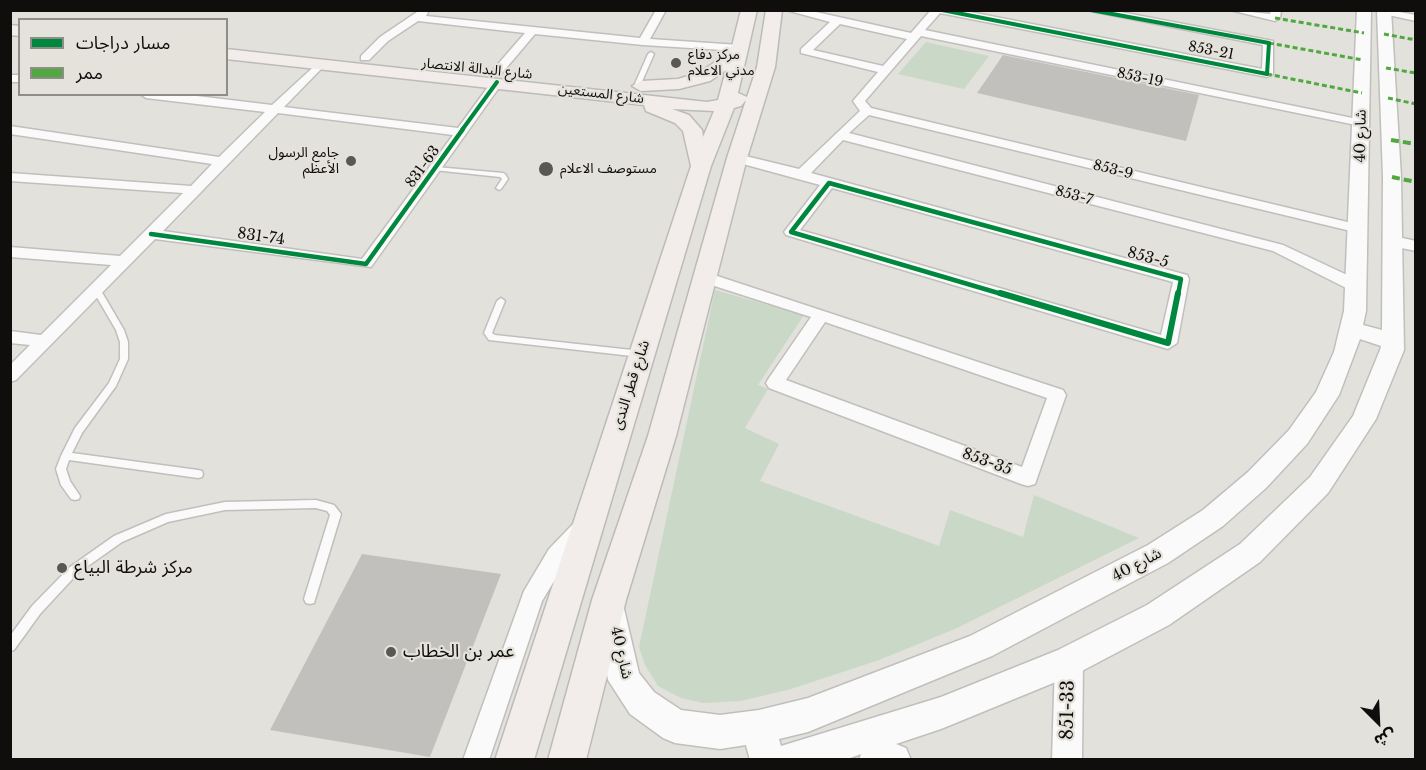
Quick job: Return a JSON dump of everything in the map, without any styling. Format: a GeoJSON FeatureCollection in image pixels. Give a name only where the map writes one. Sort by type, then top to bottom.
{"type":"FeatureCollection","features":[{"type":"Feature","properties":{"kind":"main road","name":"شارع قطر الندى"},"geometry":{"type":"LineString","coordinates":[[514,759],[701,165],[726,104],[749,10]]}},
{"type":"Feature","properties":{"kind":"main road"},"geometry":{"type":"LineString","coordinates":[[737,158],[737,116],[726,104],[735,102],[744,94],[774,10]]}},
{"type":"Feature","properties":{"kind":"main road"},"geometry":{"type":"LineString","coordinates":[[567,759],[609,600],[662,436],[737,158],[766,67],[774,10]]}},
{"type":"Feature","properties":{"kind":"main road","name":"شارع 40"},"geometry":{"type":"LineString","coordinates":[[609,600],[624,680],[642,703],[675,726],[720,732],[759,727],[818,711],[981,646],[1158,554],[1236,499],[1298,437],[1314,416],[1338,374],[1352,329],[1359,230],[1362,124],[1375,70],[1377,11]]}},
{"type":"Feature","properties":{"kind":"main road","name":"شارع البدالة الانتصار"},"geometry":{"type":"LineString","coordinates":[[228,43],[365,58],[497,77]]}},
{"type":"Feature","properties":{"kind":"main road"},"geometry":{"type":"LineString","coordinates":[[613,86],[679,84],[705,77],[739,48]]}},
{"type":"Feature","properties":{"kind":"main road","name":"شارع المستعين"},"geometry":{"type":"LineString","coordinates":[[228,54],[320,64],[544,81],[572,91],[707,107],[726,104]]}},
{"type":"Feature","properties":{"kind":"main road","name":"شارع 40"},"geometry":{"type":"LineString","coordinates":[[788,759],[941,712],[1069,662],[1190,595],[1250,553],[1319,485],[1364,419],[1384,373],[1392,341],[1404,244],[1375,70]]}},
{"type":"Feature","properties":{"kind":"main road","name":"شارع البدالة الانتصار"},"geometry":{"type":"LineString","coordinates":[[544,81],[613,86],[712,98],[726,104]]}},
{"type":"Feature","properties":{"kind":"main road"},"geometry":{"type":"LineString","coordinates":[[572,91],[651,106],[682,119],[692,130],[701,165]]}},
{"type":"Feature","properties":{"kind":"main road"},"geometry":{"type":"LineString","coordinates":[[1352,329],[1392,341]]}},
{"type":"Feature","properties":{"kind":"main road"},"geometry":{"type":"LineString","coordinates":[[759,727],[767,759]]}},
{"type":"Feature","properties":{"kind":"main road"},"geometry":{"type":"LineString","coordinates":[[876,759],[894,759]]}},
{"type":"Feature","properties":{"kind":"street"},"geometry":{"type":"LineString","coordinates":[[643,42],[660,11],[652,10]]}},
{"type":"Feature","properties":{"kind":"street","name":"853-19"},"geometry":{"type":"LineString","coordinates":[[791,10],[1362,124]]}},
{"type":"Feature","properties":{"kind":"street"},"geometry":{"type":"LineString","coordinates":[[802,174],[867,111],[859,101],[937,10]]}},
{"type":"Feature","properties":{"kind":"street","name":"853-21"},"geometry":{"type":"LineString","coordinates":[[942,10],[1267,74],[1269,43],[1091,10]]}},
{"type":"Feature","properties":{"kind":"street"},"geometry":{"type":"LineString","coordinates":[[1235,10],[1275,18],[1276,10]]}},
{"type":"Feature","properties":{"kind":"street"},"geometry":{"type":"LineString","coordinates":[[1377,11],[1416,18]]}},
{"type":"Feature","properties":{"kind":"street"},"geometry":{"type":"LineString","coordinates":[[365,58],[406,22],[422,14],[532,31],[643,42],[739,48]]}},
{"type":"Feature","properties":{"kind":"street"},"geometry":{"type":"LineString","coordinates":[[838,21],[805,51],[886,70]]}},
{"type":"Feature","properties":{"kind":"street","name":"831-63"},"geometry":{"type":"LineString","coordinates":[[366,264],[463,132],[497,77],[532,31]]}},
{"type":"Feature","properties":{"kind":"street"},"geometry":{"type":"LineString","coordinates":[[10,376],[320,64]]}},
{"type":"Feature","properties":{"kind":"street"},"geometry":{"type":"LineString","coordinates":[[162,96],[463,132]]}},
{"type":"Feature","properties":{"kind":"street","name":"853-9"},"geometry":{"type":"LineString","coordinates":[[867,111],[1359,230]]}},
{"type":"Feature","properties":{"kind":"street"},"geometry":{"type":"LineString","coordinates":[[10,130],[223,162]]}},
{"type":"Feature","properties":{"kind":"street","name":"853-7"},"geometry":{"type":"LineString","coordinates":[[840,135],[1278,248],[1356,286]]}},
{"type":"Feature","properties":{"kind":"street"},"geometry":{"type":"LineString","coordinates":[[737,158],[828,183]]}},
{"type":"Feature","properties":{"kind":"street"},"geometry":{"type":"LineString","coordinates":[[10,177],[195,190]]}},
{"type":"Feature","properties":{"kind":"street","name":"853-5"},"geometry":{"type":"LineString","coordinates":[[828,183],[1182,279],[1168,343],[791,231],[828,183]]}},
{"type":"Feature","properties":{"kind":"street","name":"831-74"},"geometry":{"type":"LineString","coordinates":[[151,234],[366,264]]}},
{"type":"Feature","properties":{"kind":"street"},"geometry":{"type":"LineString","coordinates":[[10,252],[124,261]]}},
{"type":"Feature","properties":{"kind":"street","name":"853-35"},"geometry":{"type":"LineString","coordinates":[[705,277],[821,315],[1057,395],[1028,478],[775,383],[821,315]]}},
{"type":"Feature","properties":{"kind":"street"},"geometry":{"type":"LineString","coordinates":[[10,337],[45,341]]}},
{"type":"Feature","properties":{"kind":"street"},"geometry":{"type":"LineString","coordinates":[[476,759],[532,598],[557,556],[588,521]]}},
{"type":"Feature","properties":{"kind":"street","name":"851-33"},"geometry":{"type":"LineString","coordinates":[[1067,759],[1069,662]]}},
{"type":"Feature","properties":{"kind":"lane"},"geometry":{"type":"LineString","coordinates":[[637,86],[651,54]]}},
{"type":"Feature","properties":{"kind":"lane"},"geometry":{"type":"LineString","coordinates":[[436,169],[502,175],[505,180],[499,188]]}},
{"type":"Feature","properties":{"kind":"lane"},"geometry":{"type":"LineString","coordinates":[[75,496],[65,482],[61,469],[78,430],[113,384],[124,360],[124,342],[120,330],[96,289]]}},
{"type":"Feature","properties":{"kind":"lane"},"geometry":{"type":"LineString","coordinates":[[501,301],[488,333],[492,338],[641,354]]}},
{"type":"Feature","properties":{"kind":"lane"},"geometry":{"type":"LineString","coordinates":[[66,456],[198,474]]}},
{"type":"Feature","properties":{"kind":"lane"},"geometry":{"type":"LineString","coordinates":[[10,646],[36,610],[74,570],[118,539],[166,518],[225,506],[316,504],[330,508],[336,514],[310,598]]}},
{"type":"Feature","properties":{"kind":"green space"},"geometry":{"type":"Polygon","coordinates":[[[926,42],[989,56],[964,89],[898,74],[926,42]]]}},
{"type":"Feature","properties":{"kind":"green space"},"geometry":{"type":"Polygon","coordinates":[[[715,290],[804,315],[758,385],[768,389],[745,428],[779,444],[760,481],[939,546],[950,510],[1023,537],[1034,495],[1139,538],[955,629],[879,660],[791,689],[741,701],[703,703],[681,698],[658,686],[645,665],[639,647],[715,290]]]}},
{"type":"Feature","properties":{"kind":"building"},"geometry":{"type":"Polygon","coordinates":[[[1003,55],[1199,95],[1186,141],[977,93],[1003,55]]]}},
{"type":"Feature","properties":{"kind":"building","name":"عمر بن الخطاب"},"geometry":{"type":"Polygon","coordinates":[[[362,554],[501,574],[430,757],[270,730],[362,554]]]}},
{"type":"Feature","properties":{"kind":"marked path"},"geometry":{"type":"LineString","coordinates":[[1275,18],[1364,33]]}},
{"type":"Feature","properties":{"kind":"marked path"},"geometry":{"type":"LineString","coordinates":[[1384,34],[1416,40]]}},
{"type":"Feature","properties":{"kind":"marked path"},"geometry":{"type":"LineString","coordinates":[[1269,43],[1363,60]]}},
{"type":"Feature","properties":{"kind":"marked path"},"geometry":{"type":"LineString","coordinates":[[1386,68],[1416,73]]}},
{"type":"Feature","properties":{"kind":"marked path"},"geometry":{"type":"LineString","coordinates":[[1267,74],[1362,93]]}},
{"type":"Feature","properties":{"kind":"marked path"},"geometry":{"type":"LineString","coordinates":[[1388,98],[1416,104]]}},
{"type":"Feature","properties":{"kind":"marked path"},"geometry":{"type":"LineString","coordinates":[[1391,140],[1416,144]]}},
{"type":"Feature","properties":{"kind":"marked path"},"geometry":{"type":"LineString","coordinates":[[1392,177],[1416,182]]}},
{"type":"Feature","properties":{"kind":"cycle path"},"geometry":{"type":"LineString","coordinates":[[942,10],[1267,74],[1269,43],[1091,10]]}},
{"type":"Feature","properties":{"kind":"cycle path"},"geometry":{"type":"LineString","coordinates":[[151,234],[366,264],[497,82]]}},
{"type":"Feature","properties":{"kind":"cycle path"},"geometry":{"type":"LineString","coordinates":[[829,183],[1181,279],[1168,343],[791,232],[829,183]]}},
{"type":"Feature","properties":{"kind":"place","name":"مركز دفاع مدني الاعلام"},"geometry":{"type":"Point","coordinates":[676,63]}},
{"type":"Feature","properties":{"kind":"place","name":"جامع الرسول الأعظم"},"geometry":{"type":"Point","coordinates":[351,161]}},
{"type":"Feature","properties":{"kind":"place","name":"مستوصف الاعلام"},"geometry":{"type":"Point","coordinates":[546,169]}},
{"type":"Feature","properties":{"kind":"place","name":"مركز شرطة البياع"},"geometry":{"type":"Point","coordinates":[62,568]}},
{"type":"Feature","properties":{"kind":"place","name":"عمر بن الخطاب"},"geometry":{"type":"Point","coordinates":[391,652]}}]}
